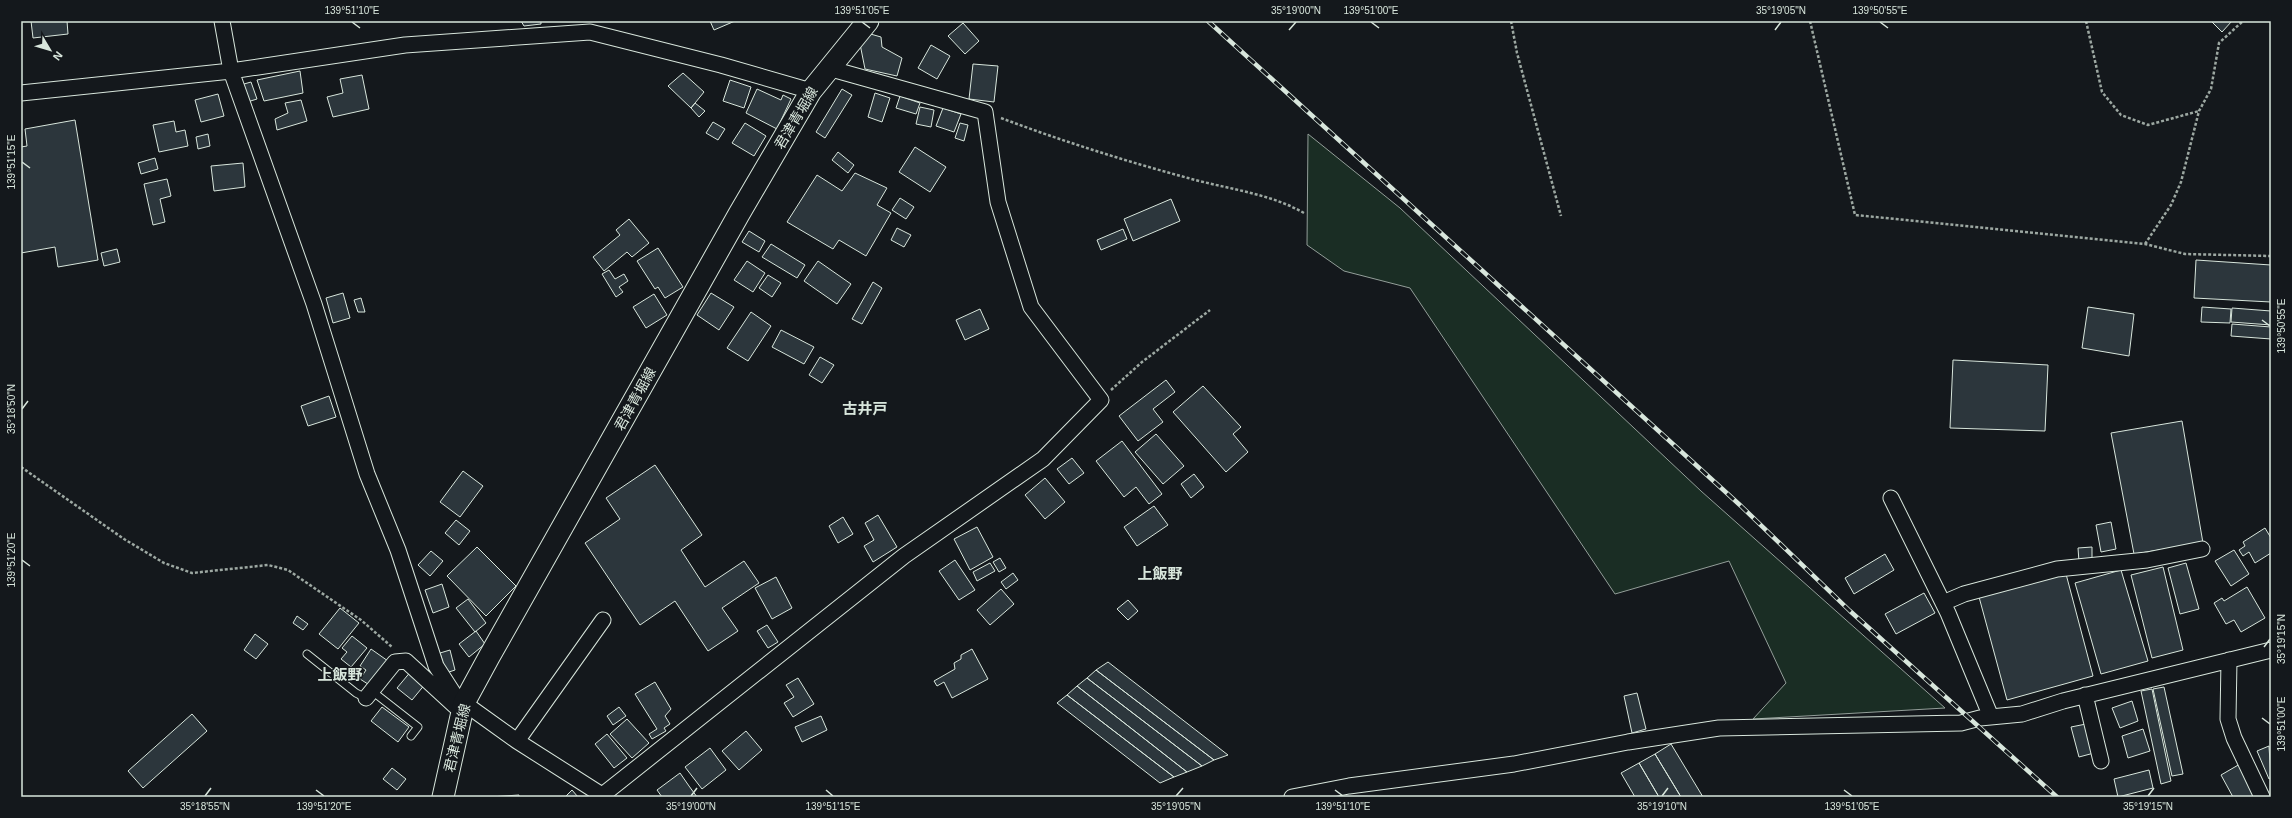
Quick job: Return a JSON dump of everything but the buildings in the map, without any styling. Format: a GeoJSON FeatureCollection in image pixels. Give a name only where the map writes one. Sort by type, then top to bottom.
{"type":"FeatureCollection","features":[{"type":"Feature","properties":{"kind":"main road","name":"君津青堀線"},"geometry":{"type":"LineString","coordinates":[[443,797],[463,708],[735,221],[811,91],[828,68],[868,21]]}},
{"type":"Feature","properties":{"kind":"street"},"geometry":{"type":"LineString","coordinates":[[222,21],[231,71],[312,297],[367,474],[398,550],[436,666],[463,708]]}},
{"type":"Feature","properties":{"kind":"street"},"geometry":{"type":"LineString","coordinates":[[21,93],[231,71],[405,45],[590,32],[721,65],[811,91]]}},
{"type":"Feature","properties":{"kind":"street"},"geometry":{"type":"LineString","coordinates":[[369,694],[395,662],[406,661],[463,708],[603,796],[904,556],[1043,459],[1101,400],[1031,306],[998,202],[985,112],[828,68]]}},
{"type":"Feature","properties":{"kind":"street"},"geometry":{"type":"LineString","coordinates":[[1891,498],[1943,603],[1991,717]]}},
{"type":"Feature","properties":{"kind":"street"},"geometry":{"type":"LineString","coordinates":[[1943,603],[1964,594],[2056,569],[2147,560],[2202,548]]}},
{"type":"Feature","properties":{"kind":"street"},"geometry":{"type":"LineString","coordinates":[[517,741],[603,620]]}},
{"type":"Feature","properties":{"kind":"street"},"geometry":{"type":"LineString","coordinates":[[1292,797],[1349,786],[1514,764],[1628,742],[1719,728],[1961,723],[1991,717],[2022,714],[2085,695],[2271,650]]}},
{"type":"Feature","properties":{"kind":"street"},"geometry":{"type":"LineString","coordinates":[[2229,660],[2228,720],[2234,738],[2262,797]]}},
{"type":"Feature","properties":{"kind":"street"},"geometry":{"type":"LineString","coordinates":[[2085,695],[2101,760]]}},
{"type":"Feature","properties":{"kind":"lane"},"geometry":{"type":"LineString","coordinates":[[307,654],[356,693],[369,694],[418,727],[411,736]]}},
{"type":"Feature","properties":{"kind":"path"},"geometry":{"type":"LineString","coordinates":[[1511,21],[1517,53],[1561,216]]}},
{"type":"Feature","properties":{"kind":"path"},"geometry":{"type":"LineString","coordinates":[[1810,21],[1855,215],[2145,244],[2185,254],[2271,256]]}},
{"type":"Feature","properties":{"kind":"path"},"geometry":{"type":"LineString","coordinates":[[2086,21],[2102,92],[2121,115],[2148,125],[2199,111]]}},
{"type":"Feature","properties":{"kind":"path"},"geometry":{"type":"LineString","coordinates":[[2145,244],[2171,205],[2181,182],[2199,111],[2211,89],[2219,43],[2243,21]]}},
{"type":"Feature","properties":{"kind":"path"},"geometry":{"type":"LineString","coordinates":[[985,112],[1074,144],[1188,178],[1285,202],[1304,213]]}},
{"type":"Feature","properties":{"kind":"path"},"geometry":{"type":"LineString","coordinates":[[1101,400],[1142,362],[1210,310]]}},
{"type":"Feature","properties":{"kind":"path"},"geometry":{"type":"LineString","coordinates":[[21,467],[124,539],[178,570],[192,573],[268,565],[288,570],[360,620],[406,661]]}},
{"type":"Feature","properties":{"kind":"green space"},"geometry":{"type":"Polygon","coordinates":[[[1308,134],[1400,208],[1701,491],[1945,708],[1753,719],[1786,683],[1729,561],[1615,594],[1410,288],[1344,271],[1307,245],[1308,134]]]}},
{"type":"Feature","properties":{"kind":"railway"},"geometry":{"type":"LineString","coordinates":[[1208,21],[1741,506],[1850,611],[2057,797]]}},
{"type":"Feature","properties":{"kind":"district","name":"古井戸"},"geometry":{"type":"Point","coordinates":[865,408]}},
{"type":"Feature","properties":{"kind":"district","name":"上飯野"},"geometry":{"type":"Point","coordinates":[1160,573]}},
{"type":"Feature","properties":{"kind":"district","name":"上飯野"},"geometry":{"type":"Point","coordinates":[340,674]}}]}
